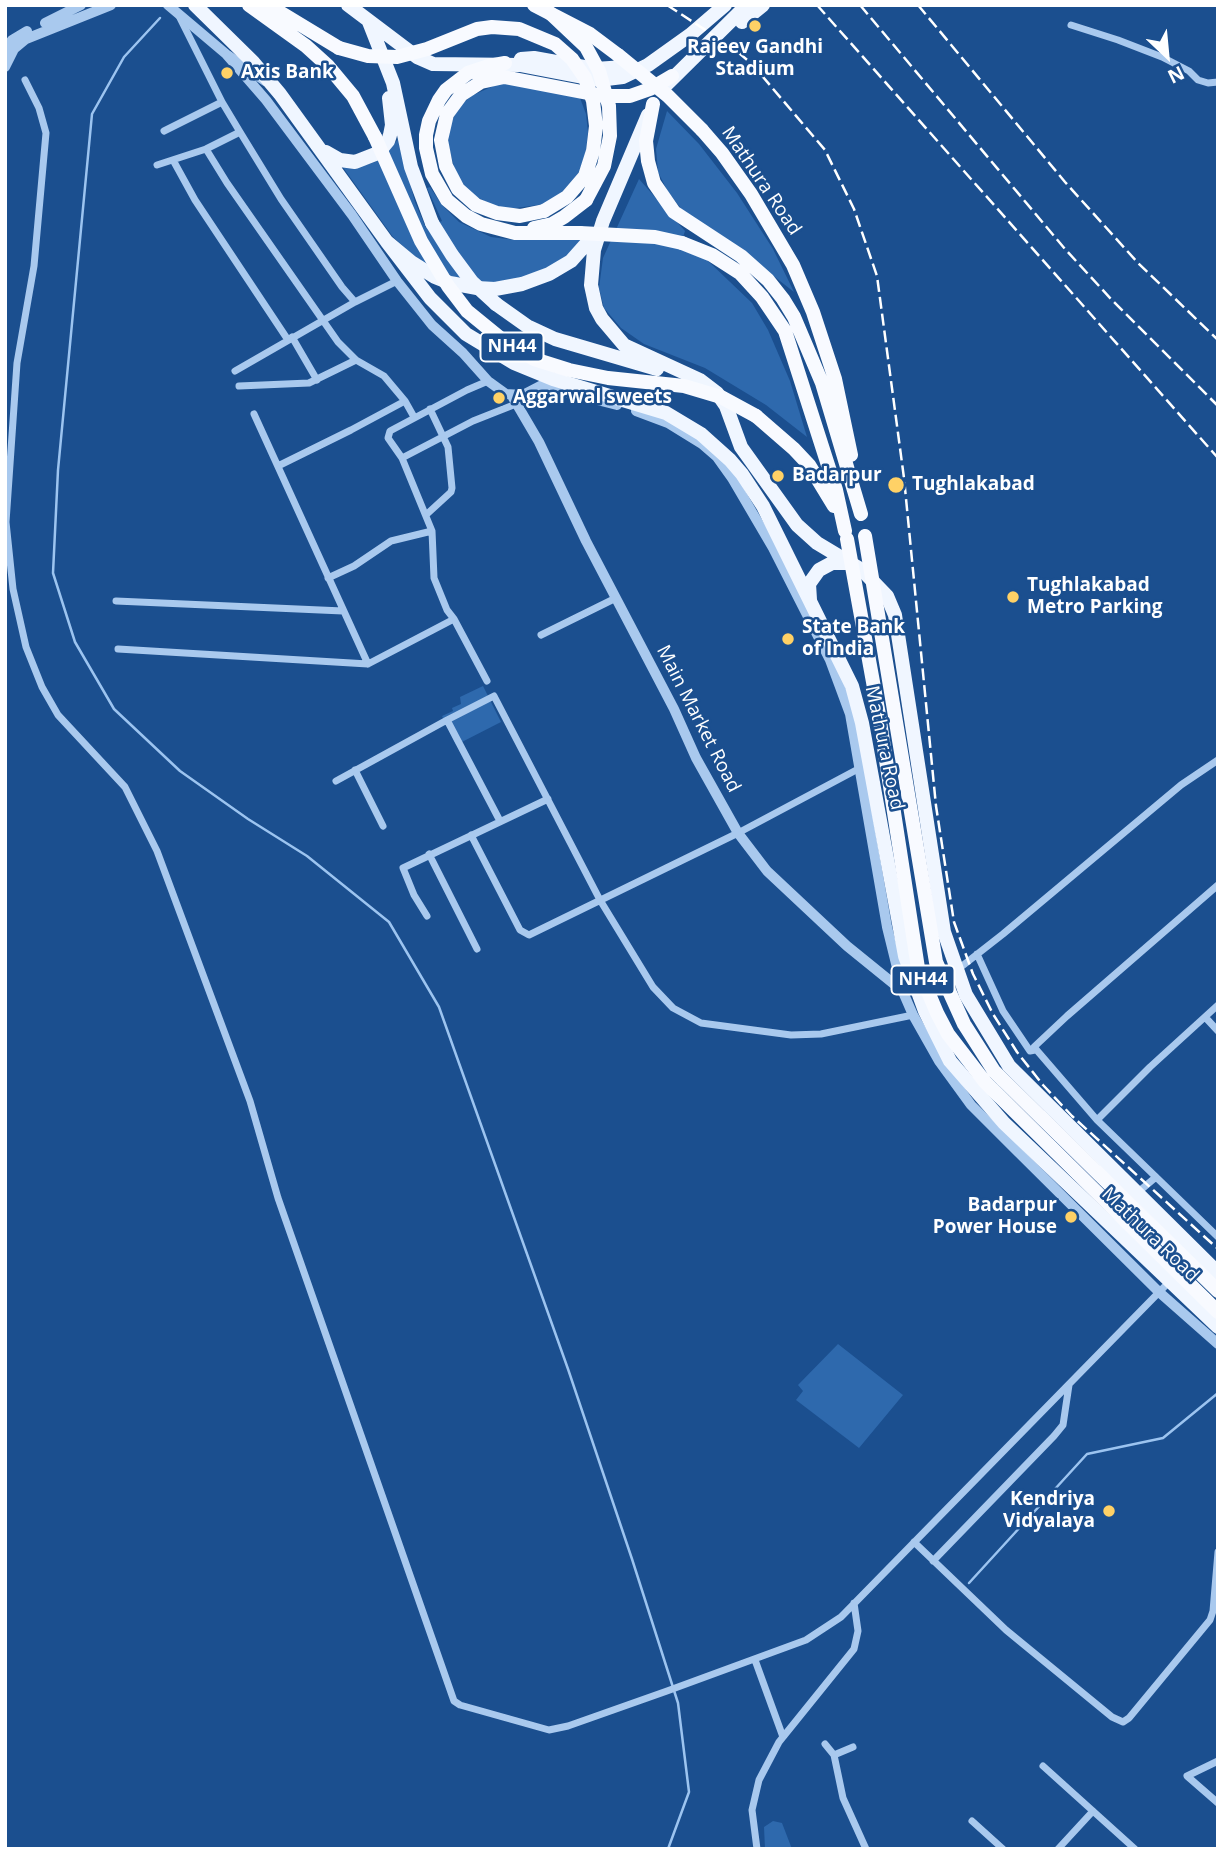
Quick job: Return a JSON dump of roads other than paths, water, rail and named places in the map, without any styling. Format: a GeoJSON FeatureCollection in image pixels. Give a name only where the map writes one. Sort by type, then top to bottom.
{"type":"FeatureCollection","features":[{"type":"Feature","properties":{"kind":"highway","name":"Mathura Road"},"geometry":{"type":"LineString","coordinates":[[249,5],[320,58],[353,96],[435,266],[461,304],[481,323],[518,350],[550,365],[608,378],[684,386],[721,397],[745,409],[775,431],[809,465],[829,496],[845,531],[879,715],[918,968],[937,1013],[948,1034],[985,1082],[1212,1314]]}},
{"type":"Feature","properties":{"kind":"highway"},"geometry":{"type":"LineString","coordinates":[[268,5],[327,43],[368,56],[383,58],[411,54],[477,29],[492,27],[519,29],[531,33],[555,44],[565,52],[584,78],[593,101],[596,126],[593,151],[585,176],[567,197],[544,211],[520,216],[497,213],[476,205],[467,198],[452,180],[441,148],[447,114],[461,95],[493,78],[515,78],[560,88],[617,97],[638,94],[672,76]]}},
{"type":"Feature","properties":{"kind":"highway","name":"Mathura Road"},"geometry":{"type":"LineString","coordinates":[[534,5],[590,34],[668,96],[722,153],[762,211],[793,265],[824,341],[845,419],[936,962],[964,1024],[994,1071],[1218,1290]]}},
{"type":"Feature","properties":{"kind":"highway"},"geometry":{"type":"LineString","coordinates":[[505,230],[552,224],[578,208],[594,189],[608,150],[611,118],[599,71],[586,47],[550,13]]}},
{"type":"Feature","properties":{"kind":"highway"},"geometry":{"type":"LineString","coordinates":[[505,63],[468,73],[446,90],[433,110],[426,135],[428,160],[439,188],[458,210],[481,223],[505,230],[525,233],[634,235],[668,239],[699,249],[740,273],[762,297],[785,331],[836,490],[845,531]]}},
{"type":"Feature","properties":{"kind":"highway"},"geometry":{"type":"LineString","coordinates":[[653,104],[646,141],[654,183],[674,212],[741,256],[768,281],[788,308],[822,383],[861,514]]}},
{"type":"Feature","properties":{"kind":"main road"},"geometry":{"type":"LineString","coordinates":[[195,5],[253,62],[280,94],[387,242],[435,277],[477,288],[510,287],[536,280],[571,261],[593,237],[603,220],[653,104],[672,76],[747,5]]}},
{"type":"Feature","properties":{"kind":"main road"},"geometry":{"type":"LineString","coordinates":[[209,5],[219,28]]}},
{"type":"Feature","properties":{"kind":"main road"},"geometry":{"type":"LineString","coordinates":[[348,5],[368,14],[402,47],[425,61],[443,65],[505,63],[582,78],[612,79],[634,73],[685,39],[720,9]]}},
{"type":"Feature","properties":{"kind":"main road"},"geometry":{"type":"LineString","coordinates":[[722,28],[735,27],[763,5]]}},
{"type":"Feature","properties":{"kind":"main road"},"geometry":{"type":"LineString","coordinates":[[368,14],[398,100],[415,180],[432,223],[472,282],[496,304],[527,326],[574,346],[659,370],[686,374]]}},
{"type":"Feature","properties":{"kind":"main road"},"geometry":{"type":"LineString","coordinates":[[685,39],[702,48]]}},
{"type":"Feature","properties":{"kind":"main road"},"geometry":{"type":"LineString","coordinates":[[321,149],[340,160],[355,162],[378,153],[388,141],[392,125],[385,62]]}},
{"type":"Feature","properties":{"kind":"main road","name":"Mathura Road"},"geometry":{"type":"LineString","coordinates":[[603,220],[594,250],[591,276],[593,297],[602,319],[624,345],[710,386],[722,400],[741,447],[797,525],[817,543],[857,567],[880,587],[892,607],[944,932],[965,995],[1009,1066],[1218,1273]]}},
{"type":"Feature","properties":{"kind":"main road","name":"Mathura Road"},"geometry":{"type":"LineString","coordinates":[[387,242],[430,298],[466,334],[547,383],[666,413],[715,446],[736,467],[753,490],[852,686],[862,723],[917,1009],[950,1061],[1004,1124],[1100,1223],[1212,1314],[1218,1327]]}},
{"type":"Feature","properties":{"kind":"main road"},"geometry":{"type":"LineString","coordinates":[[811,605],[809,584],[820,570],[839,562],[857,567]]}},
{"type":"Feature","properties":{"kind":"main road"},"geometry":{"type":"LineString","coordinates":[[852,686],[904,674]]}},
{"type":"Feature","properties":{"kind":"main road"},"geometry":{"type":"LineString","coordinates":[[1100,1223],[1136,1194]]}},
{"type":"Feature","properties":{"kind":"main road"},"geometry":{"type":"LineString","coordinates":[[1212,1314],[1218,1304]]}},
{"type":"Feature","properties":{"kind":"street"},"geometry":{"type":"LineString","coordinates":[[6,47],[22,33],[81,5]]}},
{"type":"Feature","properties":{"kind":"street"},"geometry":{"type":"LineString","coordinates":[[5,67],[14,49],[26,39],[85,13],[111,5]]}},
{"type":"Feature","properties":{"kind":"street"},"geometry":{"type":"LineString","coordinates":[[172,8],[226,54],[280,94]]}},
{"type":"Feature","properties":{"kind":"street"},"geometry":{"type":"LineString","coordinates":[[172,8],[240,132],[306,236],[355,302]]}},
{"type":"Feature","properties":{"kind":"street"},"geometry":{"type":"LineString","coordinates":[[1071,25],[1162,57],[1189,71],[1198,80],[1218,82]]}},
{"type":"Feature","properties":{"kind":"street"},"geometry":{"type":"LineString","coordinates":[[226,54],[266,100],[427,319],[488,381],[514,400]]}},
{"type":"Feature","properties":{"kind":"street"},"geometry":{"type":"LineString","coordinates":[[25,80],[39,108],[46,133],[34,266],[17,363],[6,523],[13,589],[26,647],[58,715],[125,787],[157,852],[250,1101],[278,1198],[454,1701],[550,1730],[568,1726],[806,1640],[841,1617],[1170,1281]]}},
{"type":"Feature","properties":{"kind":"street"},"geometry":{"type":"LineString","coordinates":[[164,131],[222,102]]}},
{"type":"Feature","properties":{"kind":"street"},"geometry":{"type":"LineString","coordinates":[[157,165],[206,149],[240,132]]}},
{"type":"Feature","properties":{"kind":"street"},"geometry":{"type":"LineString","coordinates":[[206,149],[321,321],[356,360],[384,376],[414,417]]}},
{"type":"Feature","properties":{"kind":"street"},"geometry":{"type":"LineString","coordinates":[[173,160],[195,200],[317,380]]}},
{"type":"Feature","properties":{"kind":"street"},"geometry":{"type":"LineString","coordinates":[[235,370],[397,281]]}},
{"type":"Feature","properties":{"kind":"street"},"geometry":{"type":"LineString","coordinates":[[239,386],[302,384],[317,380],[356,360]]}},
{"type":"Feature","properties":{"kind":"street"},"geometry":{"type":"LineString","coordinates":[[487,681],[447,610],[434,578],[432,531],[427,514],[402,458],[388,439],[388,433],[414,417],[488,381]]}},
{"type":"Feature","properties":{"kind":"street"},"geometry":{"type":"LineString","coordinates":[[402,458],[547,383],[668,423],[702,444],[717,457],[773,548],[830,660],[850,714],[887,927],[903,992]]}},
{"type":"Feature","properties":{"kind":"street","name":"Main Market Road"},"geometry":{"type":"LineString","coordinates":[[514,400],[674,709],[696,758],[738,834],[767,871],[847,946],[903,992],[917,1009]]}},
{"type":"Feature","properties":{"kind":"street"},"geometry":{"type":"LineString","coordinates":[[278,466],[404,401]]}},
{"type":"Feature","properties":{"kind":"street"},"geometry":{"type":"LineString","coordinates":[[427,514],[452,491],[452,469],[443,435],[430,410]]}},
{"type":"Feature","properties":{"kind":"street"},"geometry":{"type":"LineString","coordinates":[[254,414],[368,664]]}},
{"type":"Feature","properties":{"kind":"street"},"geometry":{"type":"LineString","coordinates":[[328,578],[355,566],[391,541],[432,531]]}},
{"type":"Feature","properties":{"kind":"street"},"geometry":{"type":"LineString","coordinates":[[541,635],[616,598]]}},
{"type":"Feature","properties":{"kind":"street"},"geometry":{"type":"LineString","coordinates":[[116,601],[343,611]]}},
{"type":"Feature","properties":{"kind":"street"},"geometry":{"type":"LineString","coordinates":[[118,649],[368,664],[454,619]]}},
{"type":"Feature","properties":{"kind":"street"},"geometry":{"type":"LineString","coordinates":[[336,781],[494,696],[600,900],[662,998],[685,1016],[701,1023],[805,1035],[821,1034],[917,1009]]}},
{"type":"Feature","properties":{"kind":"street"},"geometry":{"type":"LineString","coordinates":[[447,720],[500,821]]}},
{"type":"Feature","properties":{"kind":"street"},"geometry":{"type":"LineString","coordinates":[[957,970],[1161,801],[1218,760]]}},
{"type":"Feature","properties":{"kind":"street"},"geometry":{"type":"LineString","coordinates":[[471,835],[524,933],[535,934],[738,834],[861,768]]}},
{"type":"Feature","properties":{"kind":"street"},"geometry":{"type":"LineString","coordinates":[[355,770],[383,826]]}},
{"type":"Feature","properties":{"kind":"street"},"geometry":{"type":"LineString","coordinates":[[427,916],[402,870],[404,866],[548,799]]}},
{"type":"Feature","properties":{"kind":"street"},"geometry":{"type":"LineString","coordinates":[[429,855],[477,949]]}},
{"type":"Feature","properties":{"kind":"street"},"geometry":{"type":"LineString","coordinates":[[1035,1049],[1035,1045],[1048,1033],[1218,885]]}},
{"type":"Feature","properties":{"kind":"street"},"geometry":{"type":"LineString","coordinates":[[977,954],[1003,1011],[1030,1051],[1035,1049]]}},
{"type":"Feature","properties":{"kind":"street"},"geometry":{"type":"LineString","coordinates":[[1097,1120],[1218,1005]]}},
{"type":"Feature","properties":{"kind":"street"},"geometry":{"type":"LineString","coordinates":[[1205,1017],[1218,1031]]}},
{"type":"Feature","properties":{"kind":"street"},"geometry":{"type":"LineString","coordinates":[[1035,1049],[1097,1120],[1218,1237]]}},
{"type":"Feature","properties":{"kind":"street"},"geometry":{"type":"LineString","coordinates":[[1136,1194],[1156,1177]]}},
{"type":"Feature","properties":{"kind":"street"},"geometry":{"type":"LineString","coordinates":[[1100,1223],[1159,1292],[1218,1344]]}},
{"type":"Feature","properties":{"kind":"street"},"geometry":{"type":"LineString","coordinates":[[933,1561],[1063,1425],[1069,1384]]}},
{"type":"Feature","properties":{"kind":"street"},"geometry":{"type":"LineString","coordinates":[[914,1542],[1006,1630],[1112,1717],[1123,1721],[1129,1718],[1210,1620],[1218,1552]]}},
{"type":"Feature","properties":{"kind":"street"},"geometry":{"type":"LineString","coordinates":[[757,1849],[752,1810],[754,1795],[766,1763],[783,1737],[854,1648],[858,1631],[854,1603]]}},
{"type":"Feature","properties":{"kind":"street"},"geometry":{"type":"LineString","coordinates":[[755,1660],[783,1737]]}},
{"type":"Feature","properties":{"kind":"street"},"geometry":{"type":"LineString","coordinates":[[825,1744],[834,1755],[843,1798],[866,1849]]}},
{"type":"Feature","properties":{"kind":"street"},"geometry":{"type":"LineString","coordinates":[[834,1755],[853,1747]]}},
{"type":"Feature","properties":{"kind":"street"},"geometry":{"type":"LineString","coordinates":[[1218,1761],[1187,1776],[1218,1803]]}},
{"type":"Feature","properties":{"kind":"street"},"geometry":{"type":"LineString","coordinates":[[1043,1766],[1135,1849]]}},
{"type":"Feature","properties":{"kind":"street"},"geometry":{"type":"LineString","coordinates":[[1058,1849],[1093,1811]]}},
{"type":"Feature","properties":{"kind":"street"},"geometry":{"type":"LineString","coordinates":[[972,1821],[1003,1849]]}},
{"type":"Feature","properties":{"kind":"waterway"},"geometry":{"type":"LineString","coordinates":[[160,18],[124,57],[92,114],[58,470],[53,573],[75,642],[114,709],[180,771],[307,856],[389,922],[439,1007],[568,1369],[678,1703],[689,1792],[668,1849]]}},
{"type":"Feature","properties":{"kind":"waterway"},"geometry":{"type":"LineString","coordinates":[[969,1583],[1087,1454],[1163,1438],[1218,1393]]}},
{"type":"Feature","properties":{"kind":"railway"},"geometry":{"type":"LineString","coordinates":[[667,5],[733,48],[752,64],[825,150],[854,209],[877,276],[904,478],[936,806],[954,922],[973,974],[993,1014],[1017,1052],[1043,1085],[1072,1116],[1218,1249]]}},
{"type":"Feature","properties":{"kind":"railway"},"geometry":{"type":"LineString","coordinates":[[817,5],[1218,458]]}},
{"type":"Feature","properties":{"kind":"railway"},"geometry":{"type":"LineString","coordinates":[[860,5],[1065,249],[1218,406]]}},
{"type":"Feature","properties":{"kind":"railway"},"geometry":{"type":"LineString","coordinates":[[918,5],[1065,182],[1138,263],[1218,340]]}},
{"type":"Feature","properties":{"kind":"place","name":"Rajeev Gandhi Stadium"},"geometry":{"type":"Point","coordinates":[755,26]}},
{"type":"Feature","properties":{"kind":"place","name":"Axis Bank"},"geometry":{"type":"Point","coordinates":[227,73]}},
{"type":"Feature","properties":{"kind":"place","name":"Aggarwal sweets"},"geometry":{"type":"Point","coordinates":[499,398]}},
{"type":"Feature","properties":{"kind":"place","name":"Badarpur"},"geometry":{"type":"Point","coordinates":[778,476]}},
{"type":"Feature","properties":{"kind":"place","name":"Tughlakabad"},"geometry":{"type":"Point","coordinates":[896,485]}},
{"type":"Feature","properties":{"kind":"place","name":"Tughlakabad Metro Parking"},"geometry":{"type":"Point","coordinates":[1013,597]}},
{"type":"Feature","properties":{"kind":"place","name":"State Bank of India"},"geometry":{"type":"Point","coordinates":[788,639]}},
{"type":"Feature","properties":{"kind":"place","name":"Badarpur Power House"},"geometry":{"type":"Point","coordinates":[1071,1217]}},
{"type":"Feature","properties":{"kind":"place","name":"Kendriya Vidyalaya"},"geometry":{"type":"Point","coordinates":[1109,1511]}}]}
